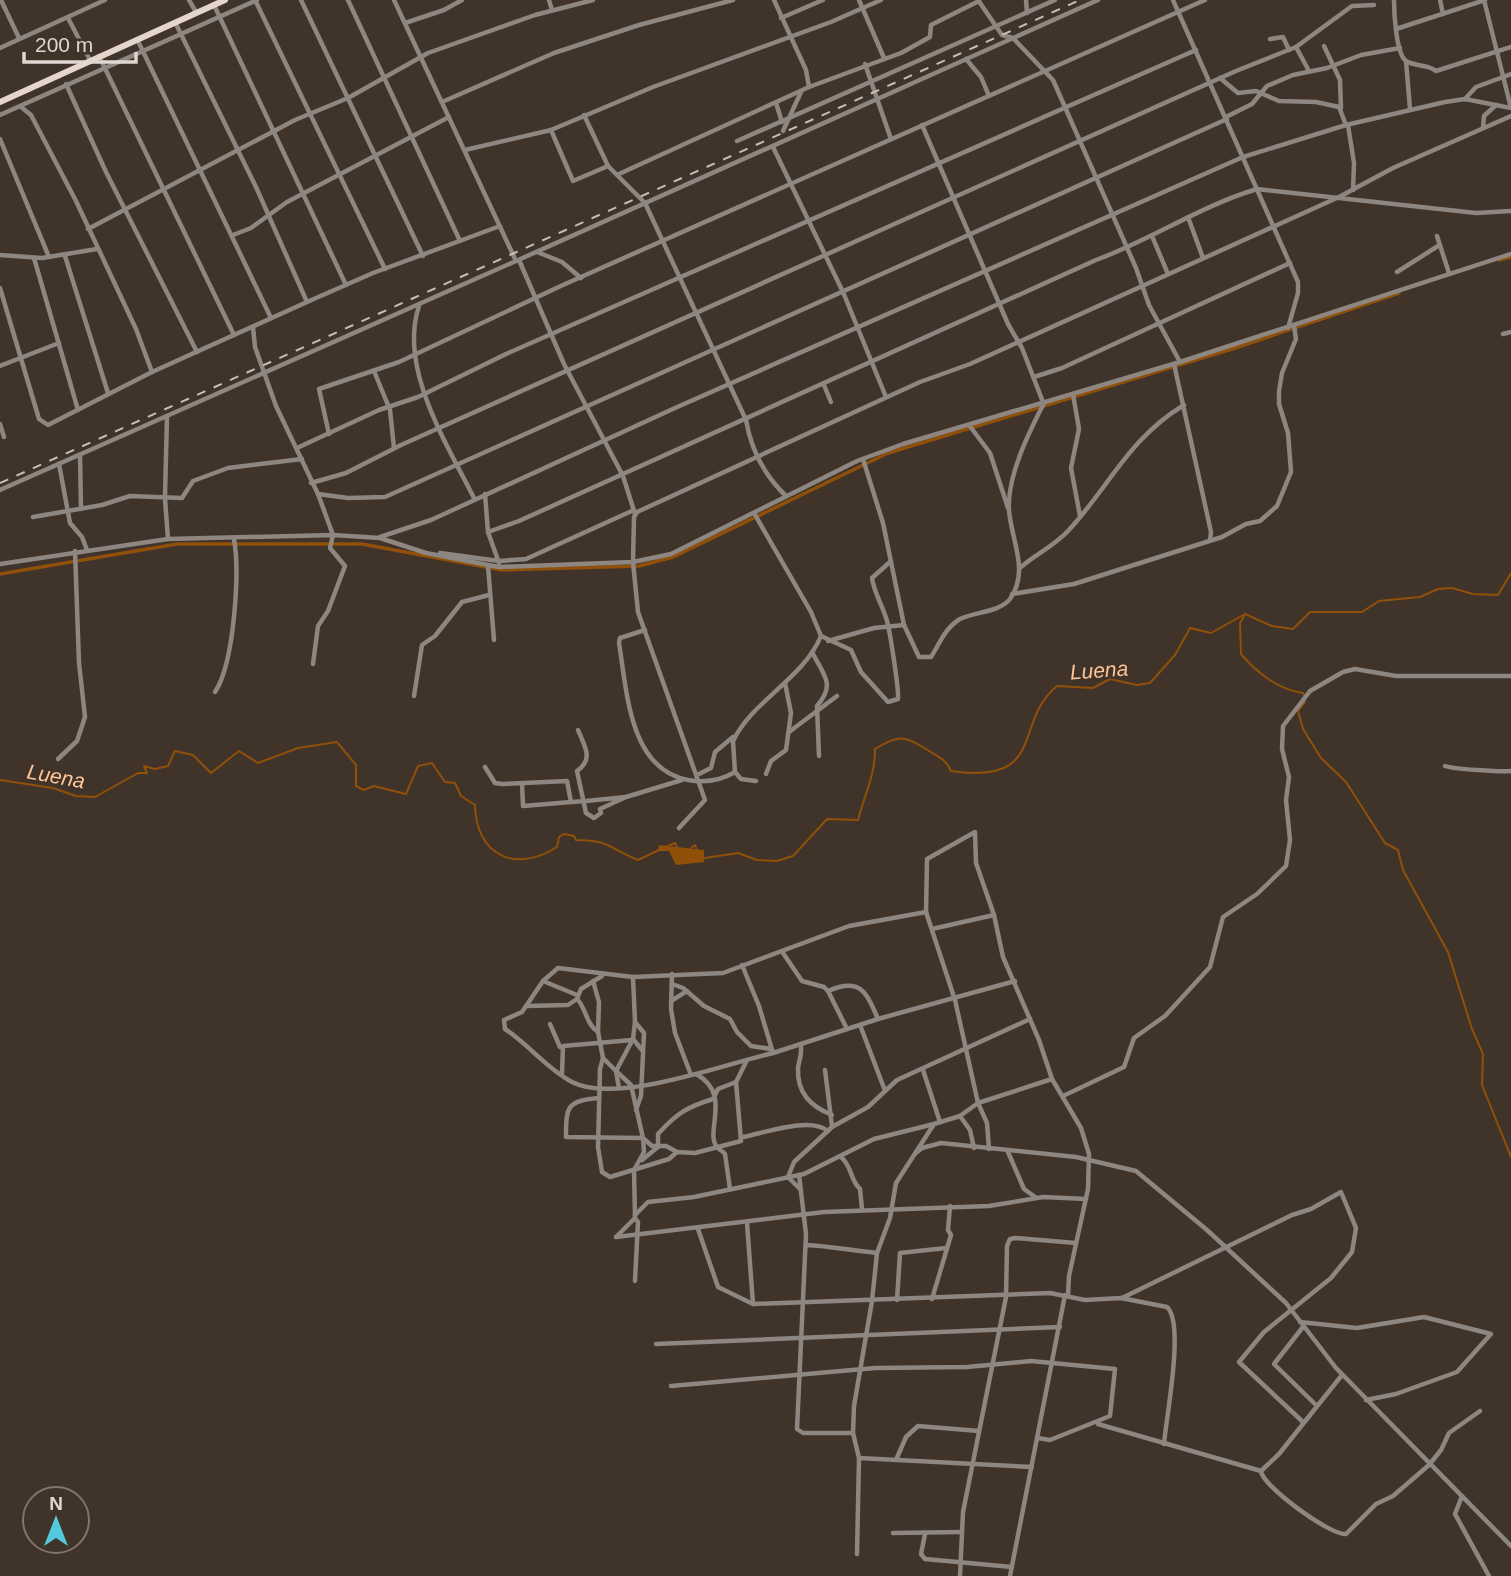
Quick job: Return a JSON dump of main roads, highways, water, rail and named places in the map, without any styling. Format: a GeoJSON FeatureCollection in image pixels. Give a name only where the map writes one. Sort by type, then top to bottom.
{"type":"FeatureCollection","features":[{"type":"Feature","properties":{"kind":"main road"},"geometry":{"type":"LineString","coordinates":[[0,102],[225,0]]}},
{"type":"Feature","properties":{"kind":"waterway"},"geometry":{"type":"LineString","coordinates":[[1499,260],[1511,257]]}},
{"type":"Feature","properties":{"kind":"waterway"},"geometry":{"type":"LineString","coordinates":[[0,574],[177,544],[362,544],[502,570],[639,566],[673,557],[888,453],[1232,349],[1399,293]]}},
{"type":"Feature","properties":{"kind":"waterway","name":"Luena"},"geometry":{"type":"LineString","coordinates":[[705,858],[738,853],[757,860],[777,861],[793,856],[827,819],[858,820],[871,776],[875,749],[896,739],[907,739],[926,749],[944,760],[951,771],[982,773],[1002,769],[1015,760],[1024,748],[1035,717],[1057,686],[1093,688],[1110,679],[1137,685],[1150,683],[1175,655],[1190,628],[1211,633],[1245,614],[1272,626],[1293,629],[1310,612],[1362,612],[1379,601],[1420,597],[1438,589],[1452,588],[1473,594],[1498,595],[1511,573]]}},
{"type":"Feature","properties":{"kind":"waterway"},"geometry":{"type":"LineString","coordinates":[[1245,614],[1240,623],[1241,654],[1269,680],[1303,693],[1304,696]]}},
{"type":"Feature","properties":{"kind":"waterway"},"geometry":{"type":"LineString","coordinates":[[1305,702],[1298,711],[1303,729],[1321,758],[1346,782],[1385,843],[1398,850],[1403,870],[1448,952],[1472,1029],[1483,1054],[1482,1085],[1511,1157]]}},
{"type":"Feature","properties":{"kind":"waterway","name":"Luena"},"geometry":{"type":"LineString","coordinates":[[0,780],[53,788],[76,796],[95,797],[138,773],[147,773],[144,766],[155,769],[168,766],[175,751],[193,755],[211,773],[239,751],[258,763],[298,748],[337,742],[356,765],[356,786],[364,790],[374,786],[406,794],[418,766],[432,763],[445,782],[455,783],[461,796],[475,805],[482,836],[490,847],[501,855],[513,859],[541,855],[557,847],[559,837],[564,834],[574,836],[576,840],[603,843],[638,860],[659,850]]}},
{"type":"Feature","properties":{"kind":"waterway","name":"Luena"},"geometry":{"type":"LineString","coordinates":[[668,846],[675,843],[678,849]]}},
{"type":"Feature","properties":{"kind":"waterway","name":"Luena"},"geometry":{"type":"LineString","coordinates":[[691,848],[695,845],[697,851]]}},
{"type":"Feature","properties":{"kind":"railway"},"geometry":{"type":"LineString","coordinates":[[0,483],[1080,0]]}}]}
